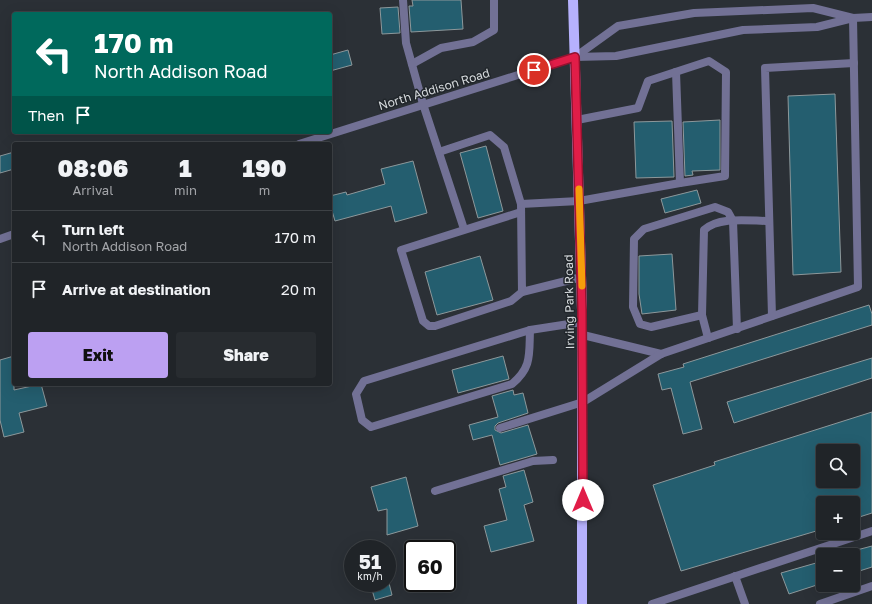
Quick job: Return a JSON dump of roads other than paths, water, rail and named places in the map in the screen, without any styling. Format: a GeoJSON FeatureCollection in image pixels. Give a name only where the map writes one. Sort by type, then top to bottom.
{"type":"FeatureCollection","features":[{"type":"Feature","properties":{"kind":"main road","name":"Irving Park Road"},"geometry":{"type":"LineString","coordinates":[[573,0],[583,335],[582,604]]}},
{"type":"Feature","properties":{"kind":"street"},"geometry":{"type":"LineString","coordinates":[[403,0],[406,43],[423,104],[464,229]]}},
{"type":"Feature","properties":{"kind":"street"},"geometry":{"type":"LineString","coordinates":[[412,64],[441,48],[473,42],[494,30],[494,0]]}},
{"type":"Feature","properties":{"kind":"street"},"geometry":{"type":"LineString","coordinates":[[575,57],[618,26],[694,13],[813,8],[853,18]]}},
{"type":"Feature","properties":{"kind":"street"},"geometry":{"type":"LineString","coordinates":[[575,57],[616,56],[743,30],[817,28],[853,18],[872,17]]}},
{"type":"Feature","properties":{"kind":"street"},"geometry":{"type":"LineString","coordinates":[[500,428],[583,402],[661,354],[858,288],[853,18]]}},
{"type":"Feature","properties":{"kind":"street","name":"North Addison Road"},"geometry":{"type":"LineString","coordinates":[[332,133],[575,57]]}},
{"type":"Feature","properties":{"kind":"street"},"geometry":{"type":"LineString","coordinates":[[577,120],[638,108],[648,81],[709,61],[726,72],[726,176],[579,201],[521,208],[401,250],[423,321],[429,326],[435,326],[511,301],[522,292],[582,277]]}},
{"type":"Feature","properties":{"kind":"street"},"geometry":{"type":"LineString","coordinates":[[772,316],[765,68],[854,64]]}},
{"type":"Feature","properties":{"kind":"street"},"geometry":{"type":"LineString","coordinates":[[676,72],[680,183]]}},
{"type":"Feature","properties":{"kind":"street","name":"North Addison Road"},"geometry":{"type":"LineString","coordinates":[[305,142],[330,134]]}},
{"type":"Feature","properties":{"kind":"street"},"geometry":{"type":"LineString","coordinates":[[438,152],[490,135],[504,148],[521,208],[522,292]]}},
{"type":"Feature","properties":{"kind":"street"},"geometry":{"type":"LineString","coordinates":[[702,315],[650,327],[640,324],[633,307],[634,239],[644,229],[715,207],[728,212],[732,221],[737,329]]}},
{"type":"Feature","properties":{"kind":"street"},"geometry":{"type":"LineString","coordinates":[[708,338],[702,315],[704,230],[709,225],[732,221],[769,221]]}},
{"type":"Feature","properties":{"kind":"street"},"geometry":{"type":"LineString","coordinates":[[0,239],[12,235]]}},
{"type":"Feature","properties":{"kind":"street"},"geometry":{"type":"LineString","coordinates":[[530,330],[528,363],[523,375],[512,384],[371,427],[362,420],[356,394],[364,381],[530,330],[582,322]]}},
{"type":"Feature","properties":{"kind":"street"},"geometry":{"type":"LineString","coordinates":[[583,335],[661,354]]}},
{"type":"Feature","properties":{"kind":"street"},"geometry":{"type":"LineString","coordinates":[[435,491],[533,461],[553,460]]}},
{"type":"Feature","properties":{"kind":"street"},"geometry":{"type":"LineString","coordinates":[[652,604],[872,531]]}},
{"type":"Feature","properties":{"kind":"street"},"geometry":{"type":"LineString","coordinates":[[735,576],[745,604]]}},
{"type":"Feature","properties":{"kind":"street"},"geometry":{"type":"LineString","coordinates":[[820,604],[872,586]]}}]}
